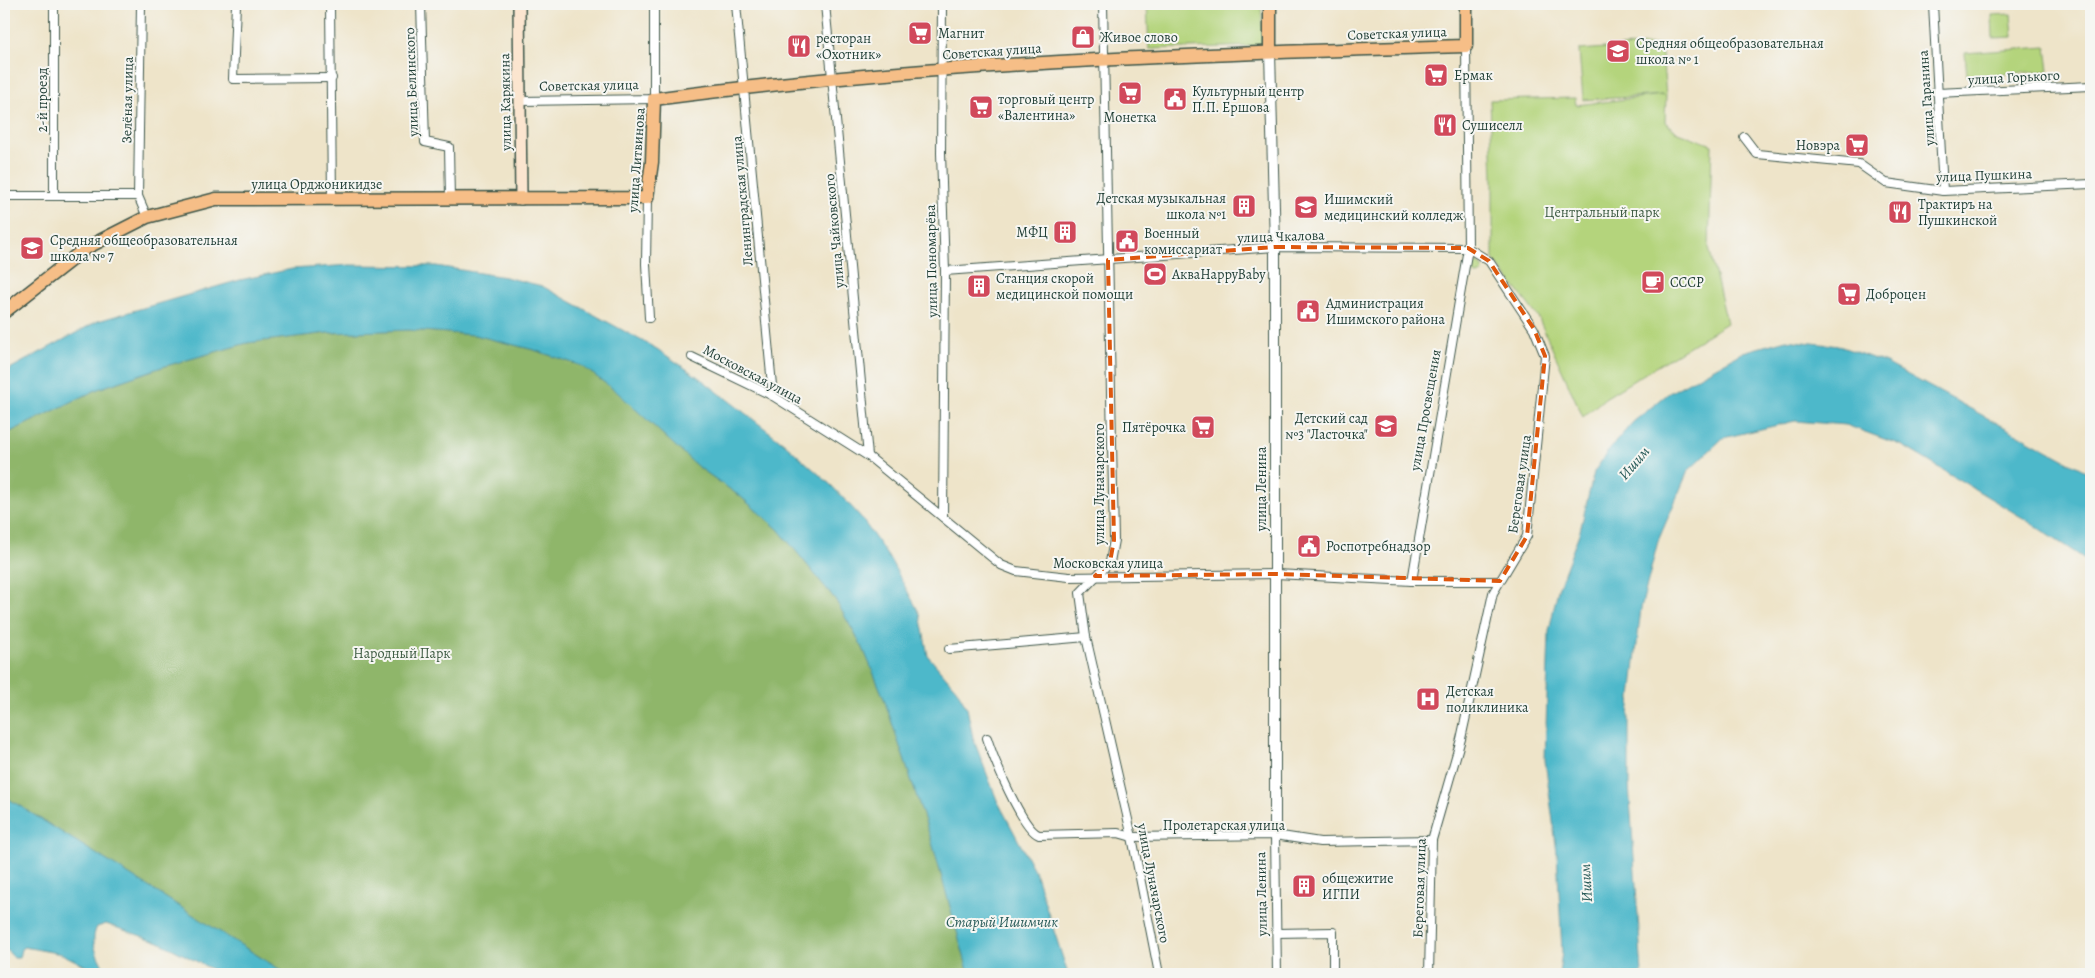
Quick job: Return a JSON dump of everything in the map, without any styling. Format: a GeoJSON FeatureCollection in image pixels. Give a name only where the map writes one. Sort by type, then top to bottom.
{"type":"FeatureCollection","features":[{"type":"Feature","properties":{"kind":"main road","name":"улица Карякина"},"geometry":{"type":"LineString","coordinates":[[519,4],[521,199]]}},
{"type":"Feature","properties":{"kind":"main road","name":"улица Ленина"},"geometry":{"type":"LineString","coordinates":[[1270,4],[1270,52]]}},
{"type":"Feature","properties":{"kind":"main road","name":"улица Просвещения"},"geometry":{"type":"LineString","coordinates":[[1466,4],[1466,46]]}},
{"type":"Feature","properties":{"kind":"main road","name":"Советская улица"},"geometry":{"type":"LineString","coordinates":[[654,99],[833,78],[941,70],[1270,52],[1466,46]]}},
{"type":"Feature","properties":{"kind":"main road","name":"улица Литвинова"},"geometry":{"type":"LineString","coordinates":[[647,198],[652,162],[654,99]]}},
{"type":"Feature","properties":{"kind":"main road","name":"улица Орджоникидзе"},"geometry":{"type":"LineString","coordinates":[[4,312],[86,248],[146,218],[216,199],[647,198]]}},
{"type":"Feature","properties":{"kind":"street","name":"2-й проезд"},"geometry":{"type":"LineString","coordinates":[[54,4],[54,196]]}},
{"type":"Feature","properties":{"kind":"street","name":"Зелёная улица"},"geometry":{"type":"LineString","coordinates":[[138,196],[141,4]]}},
{"type":"Feature","properties":{"kind":"street"},"geometry":{"type":"LineString","coordinates":[[236,4],[233,79],[332,78]]}},
{"type":"Feature","properties":{"kind":"street"},"geometry":{"type":"LineString","coordinates":[[330,4],[332,199]]}},
{"type":"Feature","properties":{"kind":"street","name":"улица Белинского"},"geometry":{"type":"LineString","coordinates":[[421,4],[425,142],[449,147],[450,199]]}},
{"type":"Feature","properties":{"kind":"street","name":"улица Литвинова"},"geometry":{"type":"LineString","coordinates":[[654,4],[654,99]]}},
{"type":"Feature","properties":{"kind":"street","name":"Ленинградская улица"},"geometry":{"type":"LineString","coordinates":[[736,4],[773,396]]}},
{"type":"Feature","properties":{"kind":"street","name":"улица Чайковского"},"geometry":{"type":"LineString","coordinates":[[825,4],[868,456]]}},
{"type":"Feature","properties":{"kind":"street","name":"улица Пономарёва"},"geometry":{"type":"LineString","coordinates":[[942,4],[941,70],[945,271],[943,517]]}},
{"type":"Feature","properties":{"kind":"street","name":"улица Луначарского"},"geometry":{"type":"LineString","coordinates":[[1103,4],[1114,540],[1110,562],[1080,593],[1086,638],[1132,837],[1159,974]]}},
{"type":"Feature","properties":{"kind":"street","name":"улица Гаранина"},"geometry":{"type":"LineString","coordinates":[[1933,4],[1943,191]]}},
{"type":"Feature","properties":{"kind":"street","name":"улица Просвещения"},"geometry":{"type":"LineString","coordinates":[[1412,580],[1468,248],[1466,46]]}},
{"type":"Feature","properties":{"kind":"street","name":"улица Ленина"},"geometry":{"type":"LineString","coordinates":[[1270,52],[1275,247],[1275,835],[1277,974]]}},
{"type":"Feature","properties":{"kind":"street","name":"улица Горького"},"geometry":{"type":"LineString","coordinates":[[1937,93],[2091,86]]}},
{"type":"Feature","properties":{"kind":"street","name":"Советская улица"},"geometry":{"type":"LineString","coordinates":[[521,101],[654,99]]}},
{"type":"Feature","properties":{"kind":"street","name":"улица Пушкина"},"geometry":{"type":"LineString","coordinates":[[1744,137],[1756,154],[1859,164],[1886,182],[1943,191],[2091,184]]}},
{"type":"Feature","properties":{"kind":"street"},"geometry":{"type":"LineString","coordinates":[[4,196],[138,196],[146,218]]}},
{"type":"Feature","properties":{"kind":"street","name":"улица Литвинова"},"geometry":{"type":"LineString","coordinates":[[647,198],[646,264],[649,318]]}},
{"type":"Feature","properties":{"kind":"street","name":"улица Чкалова"},"geometry":{"type":"LineString","coordinates":[[945,271],[1275,247],[1468,248]]}},
{"type":"Feature","properties":{"kind":"street","name":"Береговая улица"},"geometry":{"type":"LineString","coordinates":[[1429,974],[1432,840],[1461,739],[1493,593],[1527,536],[1546,356],[1534,329],[1490,261],[1468,248]]}},
{"type":"Feature","properties":{"kind":"street","name":"Московская улица"},"geometry":{"type":"LineString","coordinates":[[692,357],[773,396],[868,456],[1001,565],[1016,570],[1068,577],[1276,574],[1412,580],[1500,581]]}},
{"type":"Feature","properties":{"kind":"street"},"geometry":{"type":"LineString","coordinates":[[949,649],[1086,638]]}},
{"type":"Feature","properties":{"kind":"street","name":"Пролетарская улица"},"geometry":{"type":"LineString","coordinates":[[987,738],[1007,786],[1033,833],[1046,836],[1118,833],[1132,837],[1275,835],[1320,842],[1432,840]]}},
{"type":"Feature","properties":{"kind":"street"},"geometry":{"type":"LineString","coordinates":[[1277,933],[1333,932],[1333,974]]}},
{"type":"Feature","properties":{"kind":"highlighted area"},"geometry":{"type":"Polygon","coordinates":[[[1275,247],[1468,248],[1489,261],[1534,329],[1545,356],[1527,536],[1500,581],[1276,574],[1095,576],[1110,562],[1114,540],[1108,260],[1275,247]]]}},
{"type":"Feature","properties":{"kind":"green space"},"geometry":{"type":"Polygon","coordinates":[[[1147,4],[1261,4],[1263,46],[1149,49],[1147,4]]]}},
{"type":"Feature","properties":{"kind":"green space"},"geometry":{"type":"Polygon","coordinates":[[[2011,14],[2013,37],[1993,38],[1992,15],[2011,14]]]}},
{"type":"Feature","properties":{"kind":"green space","name":"Центральный парк"},"geometry":{"type":"Polygon","coordinates":[[[1661,44],[1666,95],[1665,122],[1675,131],[1712,145],[1709,248],[1727,323],[1605,398],[1583,417],[1538,317],[1493,259],[1493,178],[1490,100],[1575,98],[1576,105],[1663,95],[1583,100],[1579,50],[1661,44]]]}},
{"type":"Feature","properties":{"kind":"green space"},"geometry":{"type":"Polygon","coordinates":[[[2046,47],[2049,71],[1967,76],[1965,53],[2046,47]]]}},
{"type":"Feature","properties":{"kind":"green space"},"geometry":{"type":"Polygon","coordinates":[[[1475,263],[1479,263],[1483,269],[1479,275],[1475,275],[1471,271],[1471,267],[1475,263]]]}},
{"type":"Feature","properties":{"kind":"green space","name":"Народный Парк"},"geometry":{"type":"Polygon","coordinates":[[[409,330],[475,335],[534,350],[582,366],[617,392],[697,466],[741,497],[778,529],[835,599],[863,648],[883,696],[931,839],[969,974],[287,974],[4,796],[4,435],[98,389],[162,367],[247,343],[328,333],[409,330]]]}},
{"type":"Feature","properties":{"kind":"water","name":"Старый Ишимчик"},"geometry":{"type":"Polygon","coordinates":[[[350,265],[436,266],[505,277],[542,286],[657,349],[701,379],[785,444],[831,485],[860,516],[891,561],[920,614],[928,656],[957,690],[967,708],[973,738],[997,800],[1035,872],[1068,974],[969,974],[931,839],[883,696],[863,648],[835,599],[778,529],[741,497],[697,466],[617,392],[582,366],[534,350],[475,335],[409,330],[328,333],[247,343],[162,367],[98,389],[4,435],[4,372],[98,321],[240,280],[292,269],[350,265]]]}},
{"type":"Feature","properties":{"kind":"water","name":"Ишим"},"geometry":{"type":"Polygon","coordinates":[[[1786,340],[1839,346],[1886,363],[2091,474],[2091,563],[2023,518],[1903,446],[1846,425],[1795,421],[1723,438],[1688,471],[1658,541],[1641,608],[1629,715],[1629,785],[1642,974],[1559,974],[1562,952],[1557,853],[1545,760],[1549,631],[1558,589],[1580,531],[1594,472],[1611,447],[1633,422],[1669,393],[1743,352],[1786,340]]]}},
{"type":"Feature","properties":{"kind":"water"},"geometry":{"type":"Polygon","coordinates":[[[4,796],[287,974],[221,974],[159,942],[106,924],[97,927],[94,937],[96,951],[103,966],[100,973],[62,954],[24,947],[21,949],[19,958],[14,958],[4,947],[4,796]]]}},
{"type":"Feature","properties":{"kind":"place","name":"Магнит"},"geometry":{"type":"Point","coordinates":[920,33]}},
{"type":"Feature","properties":{"kind":"place","name":"Живое слово"},"geometry":{"type":"Point","coordinates":[1083,37]}},
{"type":"Feature","properties":{"kind":"place","name":"ресторан «Охотник»"},"geometry":{"type":"Point","coordinates":[799,46]}},
{"type":"Feature","properties":{"kind":"place","name":"Средняя общеобразовательная школа № 1"},"geometry":{"type":"Point","coordinates":[1618,51]}},
{"type":"Feature","properties":{"kind":"place","name":"Ермак"},"geometry":{"type":"Point","coordinates":[1436,75]}},
{"type":"Feature","properties":{"kind":"place","name":"Монетка"},"geometry":{"type":"Point","coordinates":[1130,93]}},
{"type":"Feature","properties":{"kind":"place","name":"Культурный центр П.П. Ершова"},"geometry":{"type":"Point","coordinates":[1175,99]}},
{"type":"Feature","properties":{"kind":"place","name":"торговый центр «Валентина»"},"geometry":{"type":"Point","coordinates":[981,107]}},
{"type":"Feature","properties":{"kind":"place","name":"Сушиселл"},"geometry":{"type":"Point","coordinates":[1445,125]}},
{"type":"Feature","properties":{"kind":"place","name":"Новэра"},"geometry":{"type":"Point","coordinates":[1857,145]}},
{"type":"Feature","properties":{"kind":"place","name":"Детская музыкальная школа №1"},"geometry":{"type":"Point","coordinates":[1244,206]}},
{"type":"Feature","properties":{"kind":"place","name":"Ишимский медицинский колледж"},"geometry":{"type":"Point","coordinates":[1306,207]}},
{"type":"Feature","properties":{"kind":"place","name":"Трактиръ на Пушкинской"},"geometry":{"type":"Point","coordinates":[1900,212]}},
{"type":"Feature","properties":{"kind":"place","name":"МФЦ"},"geometry":{"type":"Point","coordinates":[1065,232]}},
{"type":"Feature","properties":{"kind":"place","name":"Военный комиссариат"},"geometry":{"type":"Point","coordinates":[1127,241]}},
{"type":"Feature","properties":{"kind":"place","name":"Средняя общеобразовательная школа № 7"},"geometry":{"type":"Point","coordinates":[32,248]}},
{"type":"Feature","properties":{"kind":"place","name":"АкваHappyBaby"},"geometry":{"type":"Point","coordinates":[1155,274]}},
{"type":"Feature","properties":{"kind":"place","name":"СССР"},"geometry":{"type":"Point","coordinates":[1653,282]}},
{"type":"Feature","properties":{"kind":"place","name":"Станция скорой медицинской помощи"},"geometry":{"type":"Point","coordinates":[979,286]}},
{"type":"Feature","properties":{"kind":"place","name":"Доброцен"},"geometry":{"type":"Point","coordinates":[1849,294]}},
{"type":"Feature","properties":{"kind":"place","name":"Администрация Ишимского района"},"geometry":{"type":"Point","coordinates":[1308,311]}},
{"type":"Feature","properties":{"kind":"place","name":"Детский сад №3 \"Ласточка\""},"geometry":{"type":"Point","coordinates":[1386,426]}},
{"type":"Feature","properties":{"kind":"place","name":"Пятёрочка"},"geometry":{"type":"Point","coordinates":[1203,427]}},
{"type":"Feature","properties":{"kind":"place","name":"Роспотребнадзор"},"geometry":{"type":"Point","coordinates":[1309,546]}},
{"type":"Feature","properties":{"kind":"place","name":"Детская поликлиника"},"geometry":{"type":"Point","coordinates":[1428,699]}},
{"type":"Feature","properties":{"kind":"place","name":"общежитие ИГПИ"},"geometry":{"type":"Point","coordinates":[1304,886]}}]}
